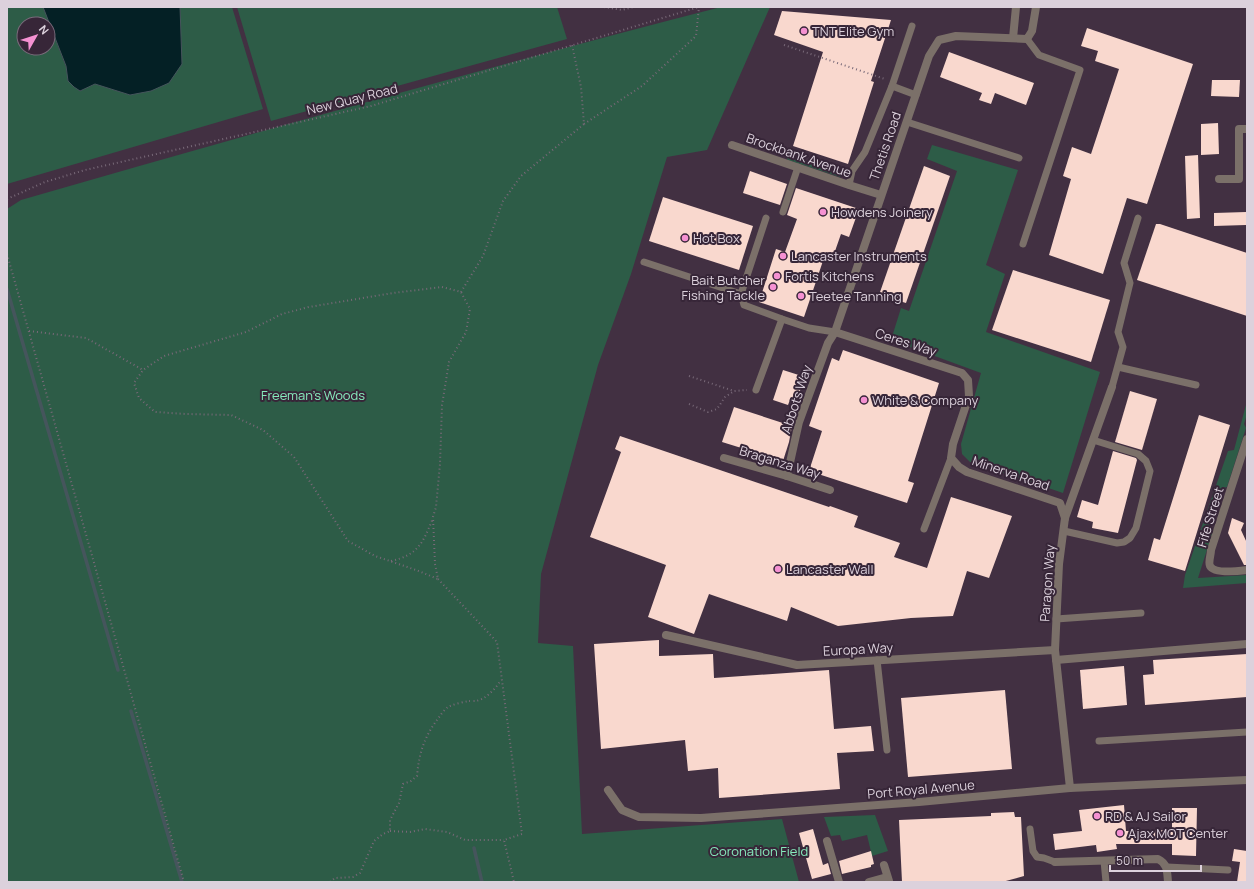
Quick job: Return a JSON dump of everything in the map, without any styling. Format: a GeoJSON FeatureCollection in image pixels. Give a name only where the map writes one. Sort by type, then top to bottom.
{"type":"FeatureCollection","features":[{"type":"Feature","properties":{"kind":"street"},"geometry":{"type":"LineString","coordinates":[[1013,38],[1016,7]]}},
{"type":"Feature","properties":{"kind":"street"},"geometry":{"type":"LineString","coordinates":[[1026,40],[1032,31],[1036,7]]}},
{"type":"Feature","properties":{"kind":"street","name":"Thetis Road"},"geometry":{"type":"LineString","coordinates":[[835,332],[929,56],[939,40],[956,36],[1013,38],[1026,40]]}},
{"type":"Feature","properties":{"kind":"street"},"geometry":{"type":"LineString","coordinates":[[1219,179],[1239,179],[1239,129],[1247,129]]}},
{"type":"Feature","properties":{"kind":"street","name":"Brockbank Avenue"},"geometry":{"type":"LineString","coordinates":[[732,145],[881,195]]}},
{"type":"Feature","properties":{"kind":"street","name":"Ceres Way"},"geometry":{"type":"LineString","coordinates":[[835,332],[962,373],[968,380],[969,396],[953,444],[951,458]]}},
{"type":"Feature","properties":{"kind":"street","name":"Abbots Way"},"geometry":{"type":"LineString","coordinates":[[788,476],[799,422],[828,343],[835,332]]}},
{"type":"Feature","properties":{"kind":"street","name":"Paragon Way"},"geometry":{"type":"LineString","coordinates":[[1070,788],[1055,650],[1059,564],[1065,518],[1112,387]]}},
{"type":"Feature","properties":{"kind":"street","name":"Fife Street"},"geometry":{"type":"LineString","coordinates":[[1247,439],[1245,452],[1211,550],[1209,564],[1214,570],[1226,572],[1247,570]]}},
{"type":"Feature","properties":{"kind":"street","name":"Braganza Way"},"geometry":{"type":"LineString","coordinates":[[724,458],[788,476],[830,490]]}},
{"type":"Feature","properties":{"kind":"street","name":"Minerva Road"},"geometry":{"type":"LineString","coordinates":[[951,458],[959,467],[967,472],[1060,503],[1065,518]]}},
{"type":"Feature","properties":{"kind":"street","name":"Europa Way"},"geometry":{"type":"LineString","coordinates":[[666,635],[797,664],[1055,650]]}},
{"type":"Feature","properties":{"kind":"street"},"geometry":{"type":"LineString","coordinates":[[1056,660],[1247,644]]}},
{"type":"Feature","properties":{"kind":"street","name":"Port Royal Avenue"},"geometry":{"type":"LineString","coordinates":[[608,790],[622,810],[639,817],[701,818],[919,802],[1070,788],[1247,780]]}},
{"type":"Feature","properties":{"kind":"street"},"geometry":{"type":"LineString","coordinates":[[827,840],[839,882]]}},
{"type":"Feature","properties":{"kind":"street"},"geometry":{"type":"LineString","coordinates":[[1055,862],[1158,859],[1164,862],[1168,882]]}},
{"type":"Feature","properties":{"kind":"street"},"geometry":{"type":"LineString","coordinates":[[869,882],[888,880],[884,865]]}},
{"type":"Feature","properties":{"kind":"lane"},"geometry":{"type":"LineString","coordinates":[[849,185],[852,171],[865,152],[893,84],[912,26]]}},
{"type":"Feature","properties":{"kind":"lane"},"geometry":{"type":"LineString","coordinates":[[1023,244],[1080,70],[1040,55],[1026,40]]}},
{"type":"Feature","properties":{"kind":"lane"},"geometry":{"type":"LineString","coordinates":[[893,84],[916,95]]}},
{"type":"Feature","properties":{"kind":"lane"},"geometry":{"type":"LineString","coordinates":[[907,122],[1019,158]]}},
{"type":"Feature","properties":{"kind":"lane"},"geometry":{"type":"LineString","coordinates":[[783,212],[798,167]]}},
{"type":"Feature","properties":{"kind":"lane"},"geometry":{"type":"LineString","coordinates":[[766,218],[741,294],[744,305],[782,320],[809,328],[835,332]]}},
{"type":"Feature","properties":{"kind":"lane"},"geometry":{"type":"LineString","coordinates":[[1112,387],[1123,347],[1118,332],[1130,283],[1124,263],[1138,218]]}},
{"type":"Feature","properties":{"kind":"lane"},"geometry":{"type":"LineString","coordinates":[[644,262],[741,294]]}},
{"type":"Feature","properties":{"kind":"lane"},"geometry":{"type":"LineString","coordinates":[[756,390],[782,320]]}},
{"type":"Feature","properties":{"kind":"lane"},"geometry":{"type":"LineString","coordinates":[[1118,367],[1196,385]]}},
{"type":"Feature","properties":{"kind":"lane"},"geometry":{"type":"LineString","coordinates":[[1064,531],[1117,543],[1124,542],[1130,538],[1136,528],[1150,471],[1146,461],[1138,454],[1093,440]]}},
{"type":"Feature","properties":{"kind":"lane"},"geometry":{"type":"LineString","coordinates":[[924,529],[951,458]]}},
{"type":"Feature","properties":{"kind":"lane"},"geometry":{"type":"LineString","coordinates":[[1056,619],[1141,612]]}},
{"type":"Feature","properties":{"kind":"lane"},"geometry":{"type":"LineString","coordinates":[[877,660],[887,750]]}},
{"type":"Feature","properties":{"kind":"lane"},"geometry":{"type":"LineString","coordinates":[[1099,741],[1247,732]]}},
{"type":"Feature","properties":{"kind":"lane"},"geometry":{"type":"LineString","coordinates":[[1030,829],[1033,851],[1037,857],[1055,862]]}},
{"type":"Feature","properties":{"kind":"lane"},"geometry":{"type":"LineString","coordinates":[[1104,861],[1106,882]]}},
{"type":"Feature","properties":{"kind":"lane"},"geometry":{"type":"LineString","coordinates":[[1166,867],[1228,870]]}},
{"type":"Feature","properties":{"kind":"path"},"geometry":{"type":"LineString","coordinates":[[604,7],[622,10],[634,7]]}},
{"type":"Feature","properties":{"kind":"path"},"geometry":{"type":"LineString","coordinates":[[461,292],[483,256],[503,201],[521,176],[584,124],[642,86],[696,36],[699,7]]}},
{"type":"Feature","properties":{"kind":"path","name":"New Quay Road"},"geometry":{"type":"LineString","coordinates":[[7,199],[45,182],[85,170],[371,106],[699,7]]}},
{"type":"Feature","properties":{"kind":"path"},"geometry":{"type":"LineString","coordinates":[[572,45],[581,87],[584,124]]}},
{"type":"Feature","properties":{"kind":"path"},"geometry":{"type":"LineString","coordinates":[[784,45],[893,84]]}},
{"type":"Feature","properties":{"kind":"path"},"geometry":{"type":"LineString","coordinates":[[7,254],[184,882]]}},
{"type":"Feature","properties":{"kind":"path"},"geometry":{"type":"LineString","coordinates":[[330,882],[335,878],[353,877],[360,872],[374,841],[390,831],[410,832],[425,829],[447,832],[465,840],[504,840],[522,834],[497,642],[438,579],[375,556],[348,541],[294,457],[263,430],[231,414],[155,412],[139,398],[134,383],[143,370],[164,356],[246,332],[282,314],[309,307],[393,293],[442,287],[461,292],[470,309],[466,332],[449,362],[442,406],[440,464],[436,507],[425,537],[418,547],[408,556],[391,561]]}},
{"type":"Feature","properties":{"kind":"path"},"geometry":{"type":"LineString","coordinates":[[28,331],[86,338],[143,370]]}},
{"type":"Feature","properties":{"kind":"path"},"geometry":{"type":"LineString","coordinates":[[689,376],[734,390],[756,390]]}},
{"type":"Feature","properties":{"kind":"path"},"geometry":{"type":"LineString","coordinates":[[689,404],[708,412],[717,409],[725,397],[734,390]]}},
{"type":"Feature","properties":{"kind":"path"},"geometry":{"type":"LineString","coordinates":[[433,517],[435,564],[438,579]]}},
{"type":"Feature","properties":{"kind":"path"},"geometry":{"type":"LineString","coordinates":[[390,831],[390,820],[399,803],[403,784],[411,781],[417,776],[418,762],[422,747],[431,728],[447,708],[468,701],[481,699],[495,689],[502,679]]}},
{"type":"Feature","properties":{"kind":"path"},"geometry":{"type":"LineString","coordinates":[[504,840],[514,882]]}},
{"type":"Feature","properties":{"kind":"green space"},"geometry":{"type":"Polygon","coordinates":[[[7,7],[43,7],[46,16],[16,16],[16,56],[56,56],[56,41],[66,67],[68,81],[80,91],[95,84],[130,95],[182,64],[180,7],[232,7],[263,109],[7,184],[7,7]]]}},
{"type":"Feature","properties":{"kind":"green space"},"geometry":{"type":"Polygon","coordinates":[[[237,7],[557,7],[567,39],[271,121],[237,7]]]}},
{"type":"Feature","properties":{"kind":"green space","name":"Freeman's Woods"},"geometry":{"type":"Polygon","coordinates":[[[721,7],[770,7],[707,150],[667,157],[631,274],[598,365],[541,574],[538,643],[573,646],[582,834],[782,819],[799,882],[7,882],[7,209],[21,200],[196,150],[458,77],[721,7]]]}},
{"type":"Feature","properties":{"kind":"green space"},"geometry":{"type":"Polygon","coordinates":[[[932,145],[1018,170],[986,265],[1005,274],[986,332],[1100,372],[1063,493],[970,462],[962,454],[961,444],[981,373],[891,340],[901,308],[909,311],[957,171],[927,159],[932,145]]]}},
{"type":"Feature","properties":{"kind":"green space"},"geometry":{"type":"Polygon","coordinates":[[[785,156],[844,175],[840,177],[788,160],[785,156]]]}},
{"type":"Feature","properties":{"kind":"green space"},"geometry":{"type":"Polygon","coordinates":[[[1247,401],[1247,414],[1244,424],[1246,428],[1227,487],[1223,488],[1209,528],[1213,531],[1198,578],[1247,575],[1247,583],[1183,588],[1185,575],[1228,451],[1234,450],[1247,401]]]}},
{"type":"Feature","properties":{"kind":"green space"},"geometry":{"type":"Polygon","coordinates":[[[875,815],[888,851],[872,856],[867,835],[842,841],[840,835],[831,836],[824,817],[875,815]]]}},
{"type":"Feature","properties":{"kind":"shaded area"},"geometry":{"type":"Polygon","coordinates":[[[43,7],[180,7],[182,64],[169,83],[151,91],[130,95],[95,84],[80,91],[68,81],[66,66],[56,40],[56,16],[47,16],[43,7]]]}},
{"type":"Feature","properties":{"kind":"building"},"geometry":{"type":"Polygon","coordinates":[[[782,11],[891,20],[871,81],[874,82],[848,164],[793,146],[823,52],[774,35],[782,11]]]}},
{"type":"Feature","properties":{"kind":"building"},"geometry":{"type":"Polygon","coordinates":[[[1087,28],[1193,64],[1147,204],[1127,198],[1103,274],[1049,255],[1071,179],[1063,176],[1072,147],[1091,154],[1119,69],[1095,61],[1098,51],[1081,46],[1087,28]]]}},
{"type":"Feature","properties":{"kind":"building"},"geometry":{"type":"Polygon","coordinates":[[[949,52],[1034,83],[1026,105],[995,93],[991,104],[979,100],[982,93],[940,77],[949,52]]]}},
{"type":"Feature","properties":{"kind":"building"},"geometry":{"type":"Polygon","coordinates":[[[1212,80],[1240,80],[1239,97],[1211,96],[1212,80]]]}},
{"type":"Feature","properties":{"kind":"building"},"geometry":{"type":"Polygon","coordinates":[[[1218,123],[1219,154],[1201,155],[1201,124],[1218,123]]]}},
{"type":"Feature","properties":{"kind":"building"},"geometry":{"type":"Polygon","coordinates":[[[1198,155],[1200,218],[1187,219],[1185,156],[1198,155]]]}},
{"type":"Feature","properties":{"kind":"building"},"geometry":{"type":"Polygon","coordinates":[[[924,166],[950,176],[906,303],[879,295],[924,166]]]}},
{"type":"Feature","properties":{"kind":"building"},"geometry":{"type":"Polygon","coordinates":[[[750,171],[787,184],[780,205],[743,193],[750,171]]]}},
{"type":"Feature","properties":{"kind":"building"},"geometry":{"type":"Polygon","coordinates":[[[796,188],[859,209],[849,237],[841,234],[834,254],[826,252],[804,317],[759,302],[776,249],[785,252],[797,219],[787,215],[796,188]]]}},
{"type":"Feature","properties":{"kind":"building"},"geometry":{"type":"Polygon","coordinates":[[[663,197],[753,226],[739,270],[649,241],[663,197]]]}},
{"type":"Feature","properties":{"kind":"building"},"geometry":{"type":"Polygon","coordinates":[[[1246,212],[1246,225],[1214,226],[1214,213],[1246,212]]]}},
{"type":"Feature","properties":{"kind":"building"},"geometry":{"type":"Polygon","coordinates":[[[1156,224],[1160,224],[1247,253],[1247,316],[1137,280],[1156,224]]]}},
{"type":"Feature","properties":{"kind":"building"},"geometry":{"type":"Polygon","coordinates":[[[1013,270],[1110,300],[1091,362],[992,330],[1013,270]]]}},
{"type":"Feature","properties":{"kind":"building"},"geometry":{"type":"Polygon","coordinates":[[[843,350],[939,383],[908,481],[914,483],[907,503],[809,471],[822,431],[809,426],[832,358],[839,361],[843,350]]]}},
{"type":"Feature","properties":{"kind":"building"},"geometry":{"type":"Polygon","coordinates":[[[783,370],[805,377],[797,399],[791,397],[788,405],[773,400],[783,370]]]}},
{"type":"Feature","properties":{"kind":"building"},"geometry":{"type":"Polygon","coordinates":[[[1130,391],[1157,399],[1142,450],[1115,442],[1130,391]]]}},
{"type":"Feature","properties":{"kind":"building"},"geometry":{"type":"Polygon","coordinates":[[[734,407],[792,426],[783,461],[722,442],[734,407]]]}},
{"type":"Feature","properties":{"kind":"building"},"geometry":{"type":"Polygon","coordinates":[[[1199,415],[1230,425],[1185,571],[1148,560],[1154,538],[1160,540],[1199,415]]]}},
{"type":"Feature","properties":{"kind":"building"},"geometry":{"type":"Polygon","coordinates":[[[620,436],[858,516],[854,527],[900,543],[894,557],[927,568],[951,497],[1012,516],[989,578],[967,571],[953,616],[911,618],[838,626],[791,607],[787,621],[709,594],[694,634],[648,617],[666,565],[590,537],[621,452],[615,449],[620,436]]]}},
{"type":"Feature","properties":{"kind":"building"},"geometry":{"type":"Polygon","coordinates":[[[1113,451],[1136,458],[1137,460],[1118,533],[1092,528],[1093,522],[1077,517],[1082,500],[1098,505],[1113,451]]]}},
{"type":"Feature","properties":{"kind":"building"},"geometry":{"type":"Polygon","coordinates":[[[1232,518],[1244,523],[1241,530],[1247,543],[1247,565],[1244,565],[1228,533],[1232,518]]]}},
{"type":"Feature","properties":{"kind":"building"},"geometry":{"type":"Polygon","coordinates":[[[659,640],[659,656],[713,654],[714,678],[829,670],[834,729],[871,726],[874,751],[837,753],[840,789],[719,798],[718,768],[688,771],[685,740],[601,749],[594,644],[659,640]]]}},
{"type":"Feature","properties":{"kind":"building"},"geometry":{"type":"Polygon","coordinates":[[[1247,654],[1247,697],[1145,705],[1143,675],[1154,674],[1153,660],[1247,654]]]}},
{"type":"Feature","properties":{"kind":"building"},"geometry":{"type":"Polygon","coordinates":[[[1124,666],[1127,705],[1083,709],[1080,670],[1124,666]]]}},
{"type":"Feature","properties":{"kind":"building"},"geometry":{"type":"Polygon","coordinates":[[[1005,690],[1012,769],[908,777],[901,698],[1005,690]]]}},
{"type":"Feature","properties":{"kind":"building"},"geometry":{"type":"Polygon","coordinates":[[[1124,805],[1126,831],[1172,830],[1172,808],[1197,808],[1196,856],[1172,855],[1172,844],[1116,844],[1117,849],[1097,852],[1096,845],[1055,850],[1053,834],[1082,831],[1079,810],[1124,805]]]}},
{"type":"Feature","properties":{"kind":"building"},"geometry":{"type":"Polygon","coordinates":[[[1014,812],[1015,817],[1021,817],[1024,876],[1002,882],[902,882],[899,820],[991,816],[991,813],[1014,812]]]}},
{"type":"Feature","properties":{"kind":"building"},"geometry":{"type":"Polygon","coordinates":[[[813,829],[823,865],[828,863],[831,874],[812,879],[799,833],[813,829]]]}},
{"type":"Feature","properties":{"kind":"building"},"geometry":{"type":"Polygon","coordinates":[[[1234,849],[1247,851],[1247,882],[1237,882],[1240,862],[1232,861],[1234,849]]]}},
{"type":"Feature","properties":{"kind":"building"},"geometry":{"type":"Polygon","coordinates":[[[871,851],[874,864],[871,865],[871,867],[842,874],[839,861],[871,851]]]}},
{"type":"Feature","properties":{"kind":"waterway"},"geometry":{"type":"LineString","coordinates":[[7,289],[118,670]]}},
{"type":"Feature","properties":{"kind":"waterway"},"geometry":{"type":"LineString","coordinates":[[131,711],[182,882]]}},
{"type":"Feature","properties":{"kind":"waterway"},"geometry":{"type":"LineString","coordinates":[[474,848],[482,882]]}},
{"type":"Feature","properties":{"kind":"place","name":"TNT Elite Gym"},"geometry":{"type":"Point","coordinates":[804,31]}},
{"type":"Feature","properties":{"kind":"place","name":"Howdens Joinery"},"geometry":{"type":"Point","coordinates":[823,212]}},
{"type":"Feature","properties":{"kind":"place","name":"Hot Box"},"geometry":{"type":"Point","coordinates":[685,238]}},
{"type":"Feature","properties":{"kind":"place","name":"Lancaster Instruments"},"geometry":{"type":"Point","coordinates":[783,256]}},
{"type":"Feature","properties":{"kind":"place","name":"Fortis Kitchens"},"geometry":{"type":"Point","coordinates":[777,276]}},
{"type":"Feature","properties":{"kind":"place","name":"Bait Butcher Fishing Tackle"},"geometry":{"type":"Point","coordinates":[773,287]}},
{"type":"Feature","properties":{"kind":"place","name":"Teetee Tanning"},"geometry":{"type":"Point","coordinates":[801,296]}},
{"type":"Feature","properties":{"kind":"place","name":"White & Company"},"geometry":{"type":"Point","coordinates":[864,400]}},
{"type":"Feature","properties":{"kind":"place","name":"Lancaster Wall"},"geometry":{"type":"Point","coordinates":[778,569]}},
{"type":"Feature","properties":{"kind":"place","name":"RD & AJ Sailor"},"geometry":{"type":"Point","coordinates":[1097,816]}},
{"type":"Feature","properties":{"kind":"place","name":"Ajax MOT Center"},"geometry":{"type":"Point","coordinates":[1120,833]}},
{"type":"Feature","properties":{"kind":"park label","name":"Coronation Field"},"geometry":{"type":"Point","coordinates":[759,851]}}]}
